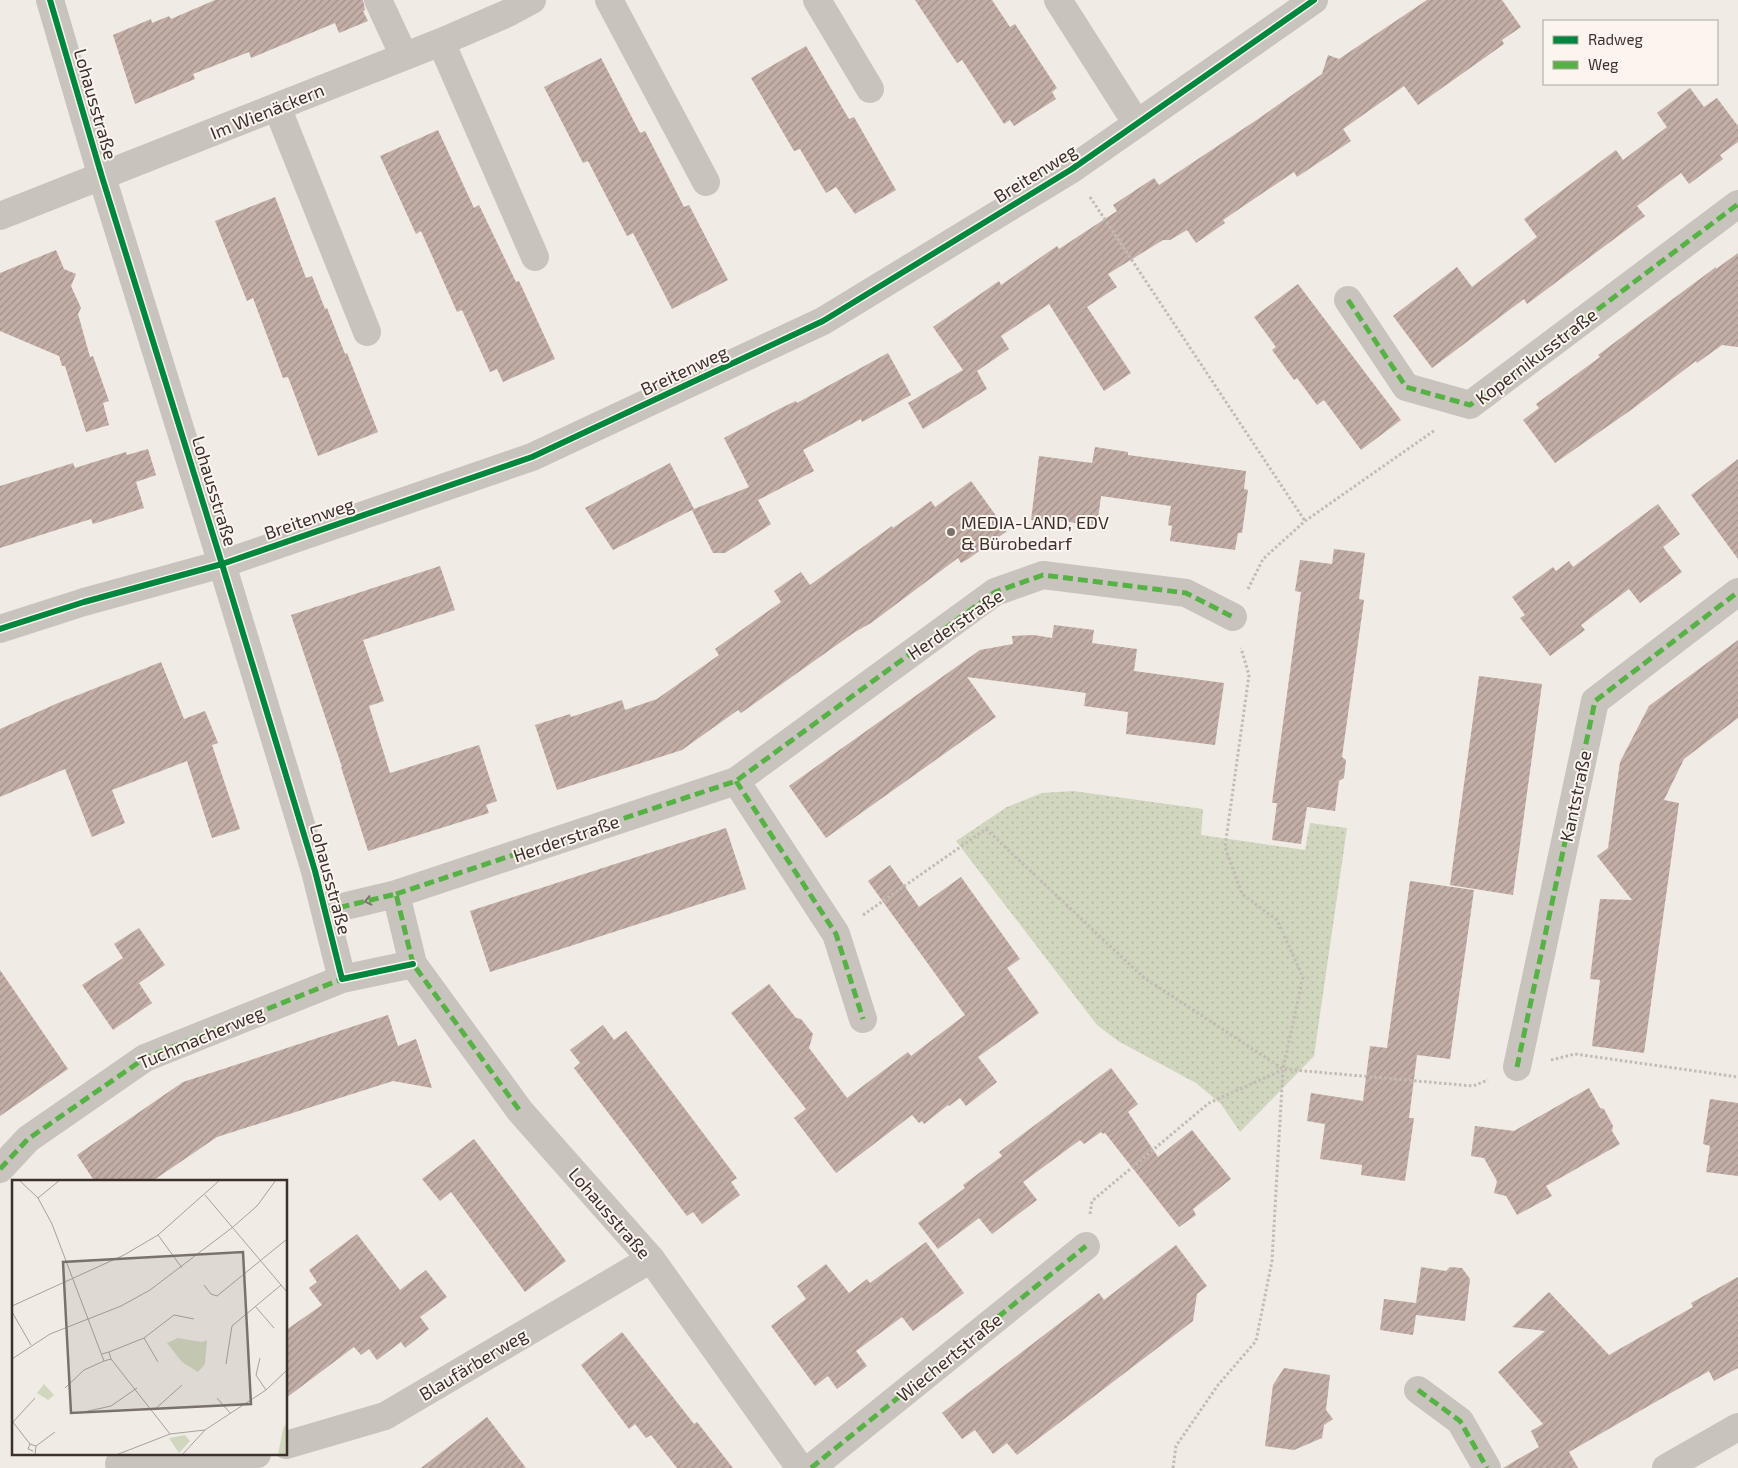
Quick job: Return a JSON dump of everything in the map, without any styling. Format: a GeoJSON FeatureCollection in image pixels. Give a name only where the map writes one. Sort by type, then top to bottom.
{"type":"FeatureCollection","features":[{"type":"Feature","properties":{"kind":"street","name":"Lohausstraße"},"geometry":{"type":"LineString","coordinates":[[50,0],[102,177],[315,870],[342,979]]}},
{"type":"Feature","properties":{"kind":"street"},"geometry":{"type":"LineString","coordinates":[[378,0],[404,56]]}},
{"type":"Feature","properties":{"kind":"street","name":"Im Wienäckern"},"geometry":{"type":"LineString","coordinates":[[0,216],[441,42],[505,6],[532,0]]}},
{"type":"Feature","properties":{"kind":"street"},"geometry":{"type":"LineString","coordinates":[[610,0],[706,182]]}},
{"type":"Feature","properties":{"kind":"street"},"geometry":{"type":"LineString","coordinates":[[817,0],[870,89]]}},
{"type":"Feature","properties":{"kind":"street"},"geometry":{"type":"LineString","coordinates":[[1058,0],[1137,124]]}},
{"type":"Feature","properties":{"kind":"street","name":"Breitenweg"},"geometry":{"type":"LineString","coordinates":[[0,629],[84,602],[222,564],[541,453],[823,321],[1072,169],[1314,0]]}},
{"type":"Feature","properties":{"kind":"street"},"geometry":{"type":"LineString","coordinates":[[441,42],[535,257]]}},
{"type":"Feature","properties":{"kind":"street"},"geometry":{"type":"LineString","coordinates":[[277,107],[367,332]]}},
{"type":"Feature","properties":{"kind":"street","name":"Kopernikusstraße"},"geometry":{"type":"LineString","coordinates":[[1348,300],[1406,387],[1470,405],[1738,204]]}},
{"type":"Feature","properties":{"kind":"street","name":"Herderstraße"},"geometry":{"type":"LineString","coordinates":[[396,894],[736,781],[995,592],[1043,574],[1186,593],[1233,617]]}},
{"type":"Feature","properties":{"kind":"street","name":"Kantstraße"},"geometry":{"type":"LineString","coordinates":[[1517,1068],[1594,701],[1738,592]]}},
{"type":"Feature","properties":{"kind":"street"},"geometry":{"type":"LineString","coordinates":[[736,781],[836,934],[862,1019]]}},
{"type":"Feature","properties":{"kind":"street","name":"Lohausstraße"},"geometry":{"type":"LineString","coordinates":[[325,911],[396,894],[413,964],[520,1111],[651,1259],[800,1468]]}},
{"type":"Feature","properties":{"kind":"street"},"geometry":{"type":"LineString","coordinates":[[342,979],[413,964]]}},
{"type":"Feature","properties":{"kind":"street","name":"Tuchmacherweg"},"geometry":{"type":"LineString","coordinates":[[0,1169],[28,1139],[145,1058],[342,979]]}},
{"type":"Feature","properties":{"kind":"street","name":"Wiechertstraße"},"geometry":{"type":"LineString","coordinates":[[811,1468],[1086,1246]]}},
{"type":"Feature","properties":{"kind":"street","name":"Blaufärberweg"},"geometry":{"type":"LineString","coordinates":[[288,1445],[385,1416],[651,1259]]}},
{"type":"Feature","properties":{"kind":"street"},"geometry":{"type":"LineString","coordinates":[[1418,1390],[1460,1421],[1487,1468]]}},
{"type":"Feature","properties":{"kind":"street"},"geometry":{"type":"LineString","coordinates":[[1666,1468],[1738,1427]]}},
{"type":"Feature","properties":{"kind":"street"},"geometry":{"type":"LineString","coordinates":[[119,1464],[229,1456]]}},
{"type":"Feature","properties":{"kind":"path"},"geometry":{"type":"LineString","coordinates":[[1072,169],[1305,521]]}},
{"type":"Feature","properties":{"kind":"path"},"geometry":{"type":"LineString","coordinates":[[1173,1468],[1176,1446],[1218,1385],[1256,1340],[1272,1261],[1283,1069],[1304,978],[1277,920],[1242,894],[1225,846],[1249,675],[1233,617],[1263,559],[1305,521],[1470,405]]}},
{"type":"Feature","properties":{"kind":"path"},"geometry":{"type":"LineString","coordinates":[[836,934],[986,829],[1143,977],[1283,1069],[1473,1086],[1517,1068],[1574,1054],[1738,1077]]}},
{"type":"Feature","properties":{"kind":"path"},"geometry":{"type":"LineString","coordinates":[[1086,1246],[1092,1201],[1209,1103],[1283,1069]]}},
{"type":"Feature","properties":{"kind":"green space"},"geometry":{"type":"Polygon","coordinates":[[[1073,791],[1203,809],[1201,835],[1305,850],[1310,823],[1347,828],[1314,1056],[1240,1132],[1221,1104],[1196,1083],[1118,1041],[1097,1025],[956,841],[1007,807],[1042,793],[1073,791]]]}},
{"type":"Feature","properties":{"kind":"building"},"geometry":{"type":"Polygon","coordinates":[[[215,0],[363,0],[365,10],[363,11],[368,21],[339,33],[335,23],[251,58],[249,52],[193,74],[195,79],[135,104],[113,35],[151,19],[152,23],[169,16],[171,19],[215,0]]]}},
{"type":"Feature","properties":{"kind":"building"},"geometry":{"type":"Polygon","coordinates":[[[915,0],[992,0],[1010,27],[1015,24],[1057,88],[1052,92],[1056,99],[1014,126],[1010,120],[1004,124],[962,60],[957,63],[915,0]]]}},
{"type":"Feature","properties":{"kind":"building"},"geometry":{"type":"Polygon","coordinates":[[[1427,0],[1502,0],[1521,27],[1502,40],[1504,44],[1418,105],[1404,86],[1343,129],[1351,141],[1297,177],[1294,172],[1223,220],[1225,223],[1196,243],[1187,230],[1170,240],[1163,240],[1108,274],[1117,287],[1087,307],[1131,373],[1104,391],[1049,304],[1001,336],[1009,349],[977,371],[987,389],[923,429],[908,403],[963,370],[933,327],[999,281],[1001,285],[1057,246],[1059,249],[1117,211],[1113,205],[1154,178],[1159,185],[1258,119],[1322,74],[1328,55],[1339,59],[1427,0]]]}},
{"type":"Feature","properties":{"kind":"building"},"geometry":{"type":"Polygon","coordinates":[[[806,46],[849,119],[854,117],[896,190],[855,214],[836,187],[826,193],[800,149],[794,151],[751,78],[806,46]]]}},
{"type":"Feature","properties":{"kind":"building"},"geometry":{"type":"Polygon","coordinates":[[[601,58],[640,133],[645,131],[684,207],[689,205],[728,280],[672,309],[633,233],[627,236],[588,161],[583,163],[544,87],[601,58]]]}},
{"type":"Feature","properties":{"kind":"building"},"geometry":{"type":"Polygon","coordinates":[[[1690,88],[1704,107],[1717,98],[1738,126],[1738,142],[1720,155],[1723,159],[1689,184],[1681,173],[1637,206],[1645,216],[1527,304],[1524,299],[1432,368],[1393,316],[1457,267],[1472,287],[1537,237],[1524,219],[1616,150],[1623,160],[1667,127],[1657,113],[1690,88]]]}},
{"type":"Feature","properties":{"kind":"building"},"geometry":{"type":"Polygon","coordinates":[[[438,130],[474,208],[479,205],[516,282],[519,281],[555,359],[503,382],[497,369],[490,372],[462,310],[457,312],[421,231],[416,234],[380,156],[438,130]]]}},
{"type":"Feature","properties":{"kind":"building"},"geometry":{"type":"Polygon","coordinates":[[[275,197],[306,278],[312,276],[325,309],[327,308],[378,432],[318,456],[288,377],[283,378],[253,298],[247,301],[215,221],[275,197]]]}},
{"type":"Feature","properties":{"kind":"building"},"geometry":{"type":"Polygon","coordinates":[[[56,250],[64,269],[76,274],[71,286],[81,308],[78,314],[90,357],[93,356],[109,401],[103,403],[109,425],[86,432],[65,366],[62,366],[59,356],[0,331],[0,273],[56,250]]]}},
{"type":"Feature","properties":{"kind":"building"},"geometry":{"type":"Polygon","coordinates":[[[1738,253],[1738,347],[1722,345],[1697,363],[1696,361],[1631,410],[1555,463],[1523,420],[1539,408],[1536,404],[1600,357],[1598,355],[1658,310],[1738,253]]]}},
{"type":"Feature","properties":{"kind":"building"},"geometry":{"type":"Polygon","coordinates":[[[1298,284],[1401,420],[1361,450],[1324,400],[1317,405],[1297,378],[1294,380],[1272,350],[1276,347],[1254,317],[1298,284]]]}},
{"type":"Feature","properties":{"kind":"building"},"geometry":{"type":"Polygon","coordinates":[[[888,353],[911,395],[862,422],[861,419],[803,450],[814,471],[758,500],[771,524],[725,553],[713,553],[692,510],[613,550],[585,508],[670,463],[694,509],[749,487],[724,438],[781,408],[796,401],[797,403],[888,353]]]}},
{"type":"Feature","properties":{"kind":"building"},"geometry":{"type":"Polygon","coordinates":[[[1095,447],[1128,452],[1128,455],[1246,471],[1244,489],[1248,490],[1242,533],[1238,533],[1235,550],[1170,541],[1172,526],[1168,525],[1171,506],[1101,496],[1097,526],[1062,521],[1059,523],[1031,520],[1039,456],[1092,463],[1095,447]]]}},
{"type":"Feature","properties":{"kind":"building"},"geometry":{"type":"Polygon","coordinates":[[[148,449],[156,475],[136,482],[144,508],[93,524],[91,519],[0,548],[0,486],[73,463],[75,468],[126,452],[127,455],[148,449]]]}},
{"type":"Feature","properties":{"kind":"building"},"geometry":{"type":"Polygon","coordinates":[[[1738,459],[1738,559],[1691,495],[1738,459]]]}},
{"type":"Feature","properties":{"kind":"building"},"geometry":{"type":"Polygon","coordinates":[[[971,481],[1007,531],[961,563],[958,558],[871,623],[855,632],[741,713],[738,710],[682,750],[557,790],[535,725],[570,714],[571,717],[622,700],[625,710],[657,699],[719,655],[715,649],[781,602],[774,591],[801,572],[810,585],[892,526],[893,528],[931,501],[935,507],[971,481]]]}},
{"type":"Feature","properties":{"kind":"building"},"geometry":{"type":"Polygon","coordinates":[[[1658,504],[1680,534],[1663,547],[1682,572],[1640,603],[1629,589],[1581,625],[1585,630],[1550,656],[1520,618],[1525,615],[1512,597],[1553,567],[1556,571],[1569,561],[1573,567],[1658,504]]]}},
{"type":"Feature","properties":{"kind":"building"},"geometry":{"type":"Polygon","coordinates":[[[1334,549],[1365,553],[1359,599],[1364,600],[1342,757],[1346,760],[1344,778],[1339,781],[1335,811],[1307,807],[1301,844],[1272,840],[1277,803],[1272,803],[1301,592],[1295,591],[1300,560],[1332,564],[1334,549]]]}},
{"type":"Feature","properties":{"kind":"building"},"geometry":{"type":"Polygon","coordinates":[[[440,566],[455,610],[363,640],[384,701],[369,706],[390,773],[479,745],[497,801],[486,805],[489,813],[368,851],[291,615],[440,566]]]}},
{"type":"Feature","properties":{"kind":"building"},"geometry":{"type":"Polygon","coordinates":[[[1054,625],[1094,630],[1092,643],[1137,649],[1134,671],[1224,683],[1215,745],[1126,734],[1128,712],[1084,706],[1086,693],[967,677],[996,717],[826,838],[789,786],[980,650],[1013,644],[1012,636],[1034,635],[1052,638],[1054,625]]]}},
{"type":"Feature","properties":{"kind":"building"},"geometry":{"type":"Polygon","coordinates":[[[1738,640],[1738,718],[1684,759],[1664,800],[1679,803],[1644,1053],[1592,1046],[1600,980],[1590,979],[1600,899],[1632,900],[1597,856],[1608,848],[1620,762],[1649,706],[1738,640]]]}},
{"type":"Feature","properties":{"kind":"building"},"geometry":{"type":"Polygon","coordinates":[[[161,662],[184,719],[205,711],[218,743],[212,745],[240,829],[212,838],[187,761],[112,790],[125,823],[92,837],[65,769],[0,797],[0,729],[58,703],[161,662]]]}},
{"type":"Feature","properties":{"kind":"building"},"geometry":{"type":"Polygon","coordinates":[[[1479,676],[1542,684],[1513,895],[1450,885],[1479,676]]]}},
{"type":"Feature","properties":{"kind":"building"},"geometry":{"type":"Polygon","coordinates":[[[726,828],[746,889],[490,972],[470,911],[726,828]]]}},
{"type":"Feature","properties":{"kind":"building"},"geometry":{"type":"Polygon","coordinates":[[[890,865],[919,907],[961,877],[1020,959],[1007,968],[1039,1013],[978,1057],[997,1082],[966,1106],[960,1098],[924,1124],[922,1121],[919,1123],[912,1115],[836,1173],[794,1118],[806,1109],[731,1013],[769,984],[796,1018],[801,1019],[813,1034],[809,1048],[847,1098],[908,1052],[911,1056],[965,1015],[868,881],[890,865]]]}},
{"type":"Feature","properties":{"kind":"building"},"geometry":{"type":"Polygon","coordinates":[[[1410,881],[1474,890],[1450,1059],[1417,1055],[1409,1118],[1414,1118],[1405,1181],[1361,1175],[1362,1165],[1320,1159],[1325,1124],[1307,1121],[1311,1093],[1363,1101],[1370,1046],[1387,1048],[1410,881]]]}},
{"type":"Feature","properties":{"kind":"building"},"geometry":{"type":"Polygon","coordinates":[[[139,928],[165,965],[139,983],[152,1003],[113,1030],[82,985],[123,958],[114,944],[139,928]]]}},
{"type":"Feature","properties":{"kind":"building"},"geometry":{"type":"Polygon","coordinates":[[[0,970],[68,1069],[0,1116],[0,970]]]}},
{"type":"Feature","properties":{"kind":"building"},"geometry":{"type":"Polygon","coordinates":[[[388,1015],[398,1046],[416,1039],[432,1088],[393,1081],[217,1137],[154,1180],[94,1180],[77,1155],[183,1082],[388,1015]]]}},
{"type":"Feature","properties":{"kind":"building"},"geometry":{"type":"Polygon","coordinates":[[[603,1025],[614,1040],[626,1031],[737,1178],[731,1182],[740,1195],[702,1224],[693,1212],[687,1216],[574,1068],[580,1063],[570,1050],[603,1025]]]}},
{"type":"Feature","properties":{"kind":"building"},"geometry":{"type":"Polygon","coordinates":[[[1111,1068],[1138,1104],[1128,1112],[1158,1157],[1192,1130],[1231,1179],[1193,1209],[1196,1215],[1179,1227],[1105,1133],[1101,1132],[1084,1144],[1080,1140],[1023,1182],[1037,1200],[992,1234],[979,1218],[938,1249],[918,1223],[965,1188],[963,1185],[1002,1156],[999,1152],[1111,1068]]]}},
{"type":"Feature","properties":{"kind":"building"},"geometry":{"type":"Polygon","coordinates":[[[1589,1088],[1600,1108],[1604,1109],[1613,1126],[1612,1131],[1620,1144],[1546,1186],[1552,1196],[1517,1215],[1506,1196],[1494,1193],[1497,1181],[1484,1158],[1471,1156],[1475,1126],[1514,1131],[1589,1088]]]}},
{"type":"Feature","properties":{"kind":"building"},"geometry":{"type":"Polygon","coordinates":[[[1710,1099],[1738,1103],[1738,1176],[1706,1172],[1710,1146],[1703,1144],[1710,1099]]]}},
{"type":"Feature","properties":{"kind":"building"},"geometry":{"type":"Polygon","coordinates":[[[474,1139],[566,1261],[525,1292],[451,1192],[440,1201],[422,1179],[474,1139]]]}},
{"type":"Feature","properties":{"kind":"building"},"geometry":{"type":"Polygon","coordinates":[[[357,1234],[400,1290],[426,1270],[447,1297],[420,1317],[429,1329],[405,1348],[401,1342],[377,1360],[369,1349],[361,1355],[354,1347],[288,1396],[288,1329],[322,1305],[309,1288],[317,1282],[309,1270],[357,1234]]]}},
{"type":"Feature","properties":{"kind":"building"},"geometry":{"type":"Polygon","coordinates":[[[926,1242],[964,1293],[913,1331],[902,1317],[856,1351],[867,1366],[837,1389],[828,1376],[815,1386],[771,1326],[806,1299],[797,1286],[826,1264],[849,1293],[867,1279],[870,1283],[926,1242]]]}},
{"type":"Feature","properties":{"kind":"building"},"geometry":{"type":"Polygon","coordinates":[[[1176,1245],[1207,1286],[1197,1294],[1193,1321],[1017,1455],[1007,1443],[993,1454],[975,1430],[962,1439],[942,1413],[1099,1293],[1104,1300],[1176,1245]]]}},
{"type":"Feature","properties":{"kind":"building"},"geometry":{"type":"Polygon","coordinates":[[[1421,1267],[1446,1271],[1450,1267],[1462,1268],[1470,1279],[1465,1321],[1416,1315],[1413,1335],[1380,1330],[1384,1299],[1416,1303],[1421,1267]]]}},
{"type":"Feature","properties":{"kind":"building"},"geometry":{"type":"Polygon","coordinates":[[[1738,1277],[1738,1368],[1714,1381],[1709,1371],[1569,1452],[1578,1468],[1503,1468],[1539,1447],[1531,1431],[1543,1424],[1498,1372],[1545,1331],[1512,1327],[1549,1292],[1609,1355],[1693,1307],[1691,1303],[1738,1277]]]}},
{"type":"Feature","properties":{"kind":"building"},"geometry":{"type":"Polygon","coordinates":[[[622,1332],[694,1424],[697,1422],[733,1468],[677,1468],[651,1435],[646,1438],[635,1424],[629,1429],[581,1365],[622,1332]]]}},
{"type":"Feature","properties":{"kind":"building"},"geometry":{"type":"Polygon","coordinates":[[[1284,1368],[1330,1375],[1326,1410],[1333,1419],[1324,1425],[1322,1438],[1294,1450],[1265,1446],[1273,1385],[1284,1368]]]}},
{"type":"Feature","properties":{"kind":"building"},"geometry":{"type":"Polygon","coordinates":[[[487,1417],[526,1468],[421,1468],[487,1417]]]}},
{"type":"Feature","properties":{"kind":"marked path"},"geometry":{"type":"LineString","coordinates":[[1348,300],[1406,387],[1470,405],[1738,204]]}},
{"type":"Feature","properties":{"kind":"marked path"},"geometry":{"type":"LineString","coordinates":[[396,894],[736,781],[995,592],[1043,575],[1186,593],[1233,617]]}},
{"type":"Feature","properties":{"kind":"marked path"},"geometry":{"type":"LineString","coordinates":[[1517,1067],[1595,701],[1738,592]]}},
{"type":"Feature","properties":{"kind":"marked path"},"geometry":{"type":"LineString","coordinates":[[736,781],[836,934],[863,1019]]}},
{"type":"Feature","properties":{"kind":"marked path"},"geometry":{"type":"LineString","coordinates":[[325,911],[396,894],[413,964],[520,1111]]}},
{"type":"Feature","properties":{"kind":"marked path"},"geometry":{"type":"LineString","coordinates":[[0,1169],[28,1139],[145,1058],[342,979]]}},
{"type":"Feature","properties":{"kind":"marked path"},"geometry":{"type":"LineString","coordinates":[[811,1468],[1086,1246]]}},
{"type":"Feature","properties":{"kind":"marked path"},"geometry":{"type":"LineString","coordinates":[[1418,1390],[1460,1421],[1487,1468]]}},
{"type":"Feature","properties":{"kind":"cycle path"},"geometry":{"type":"LineString","coordinates":[[50,0],[102,177],[315,871],[342,979],[413,964]]}},
{"type":"Feature","properties":{"kind":"cycle path"},"geometry":{"type":"LineString","coordinates":[[0,629],[84,602],[222,564],[532,457],[823,321],[1072,169],[1314,0]]}},
{"type":"Feature","properties":{"kind":"place","name":"MEDIA-LAND, EDV & Bürobedarf"},"geometry":{"type":"Point","coordinates":[951,532]}}]}
